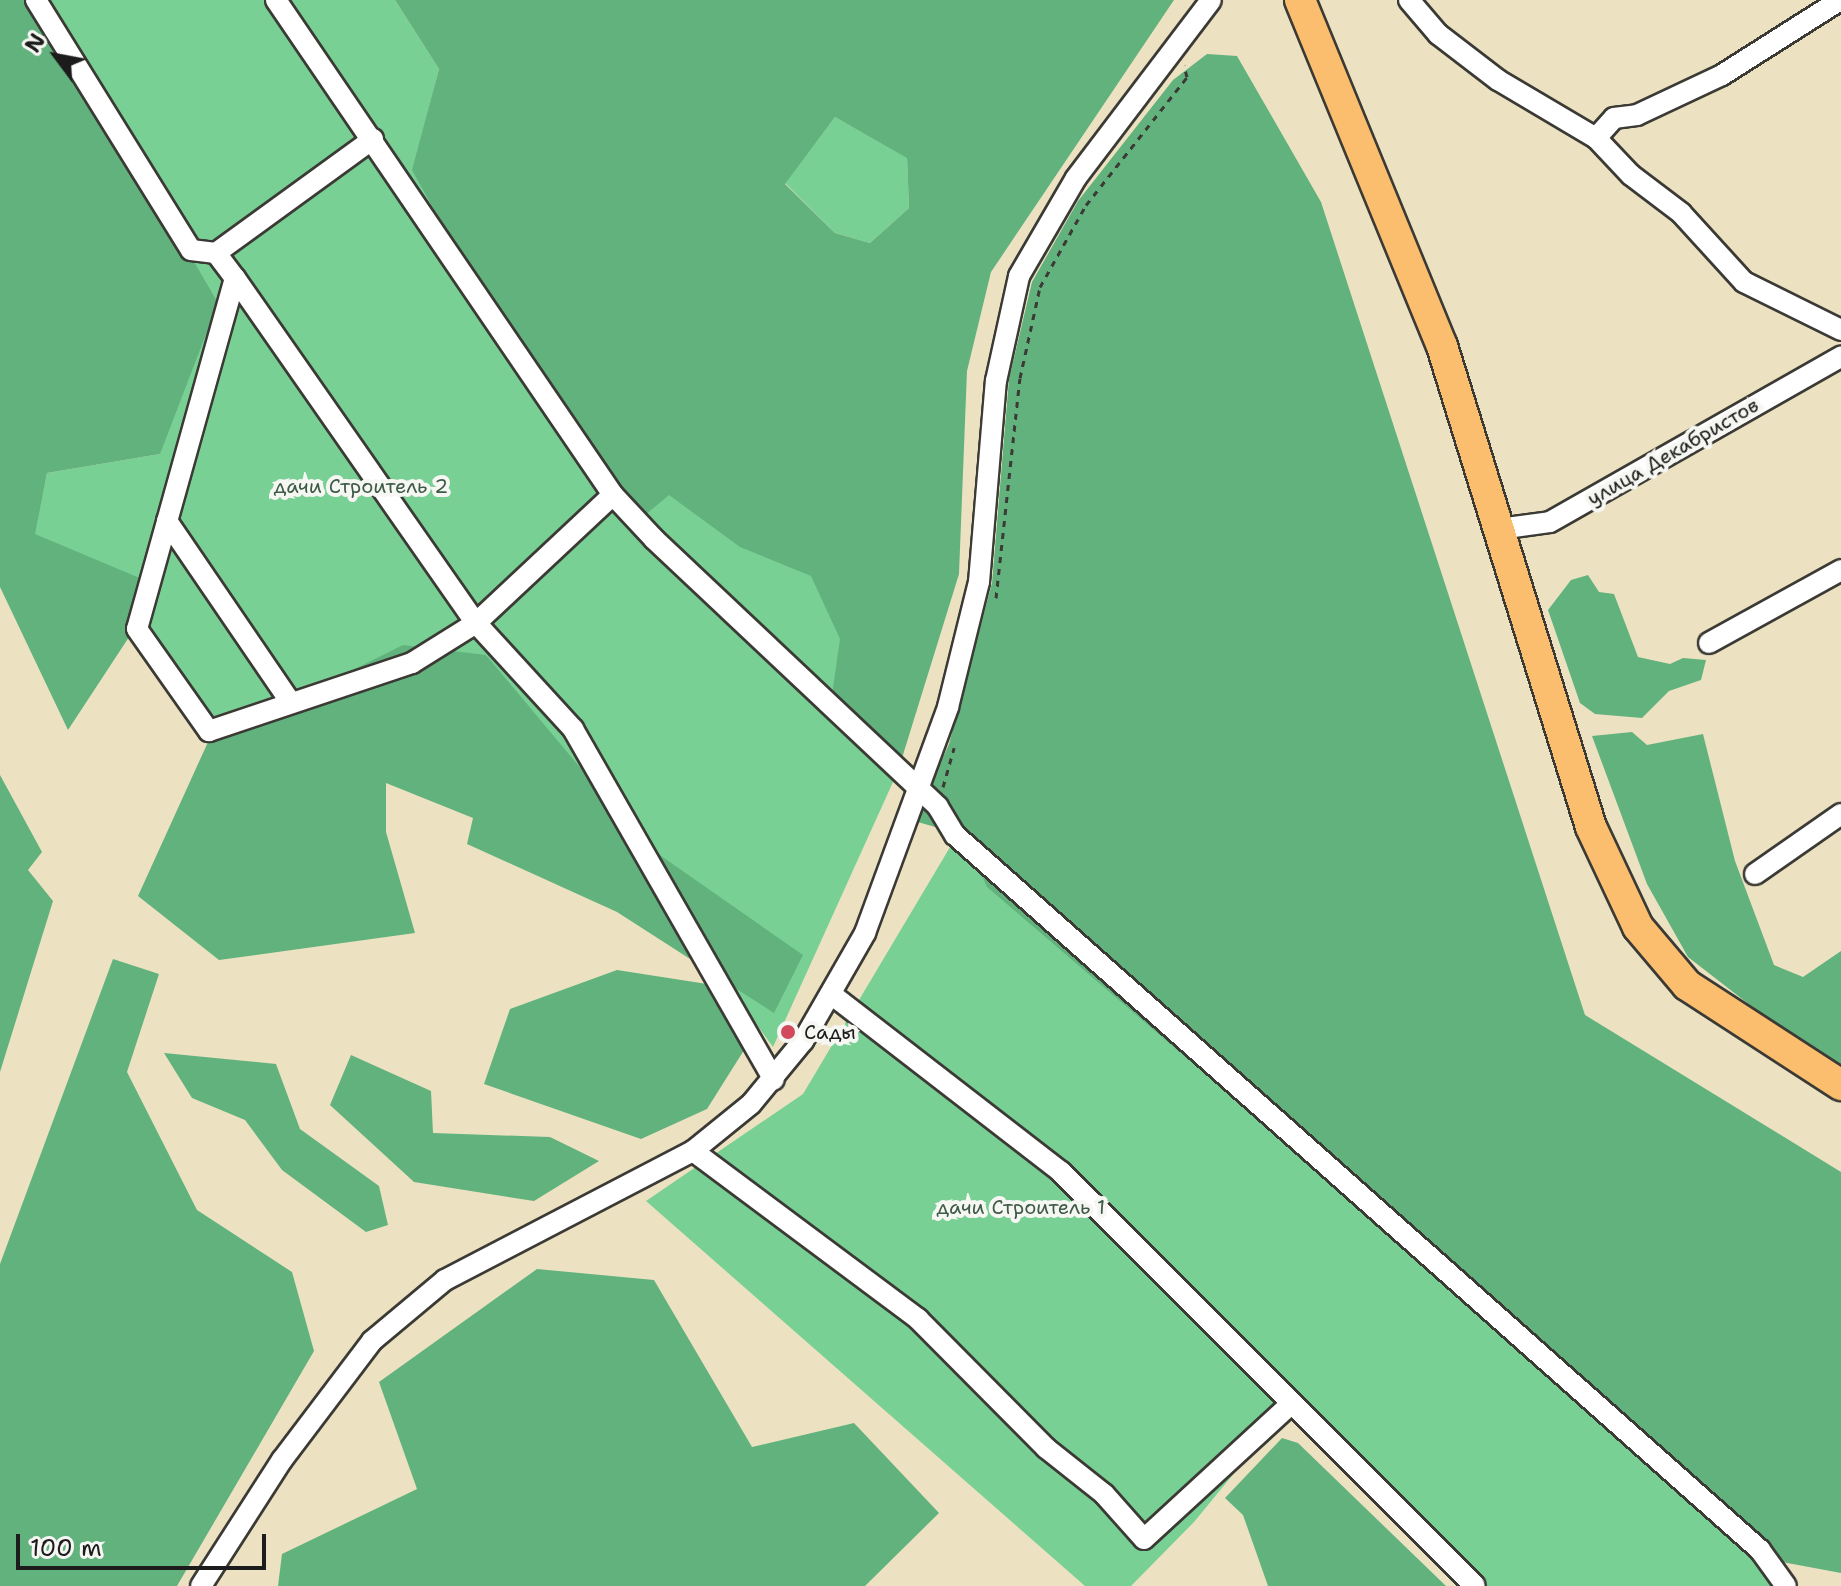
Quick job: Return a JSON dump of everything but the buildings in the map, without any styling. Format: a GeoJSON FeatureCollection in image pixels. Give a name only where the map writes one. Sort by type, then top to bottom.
{"type":"FeatureCollection","features":[{"type":"Feature","properties":{"kind":"highway"},"geometry":{"type":"LineString","coordinates":[[1300,0],[1442,346],[1591,827],[1638,927],[1687,985],[1841,1085]]}},
{"type":"Feature","properties":{"kind":"street"},"geometry":{"type":"LineString","coordinates":[[36,0],[191,250],[216,253],[373,139]]}},
{"type":"Feature","properties":{"kind":"street"},"geometry":{"type":"LineString","coordinates":[[276,0],[613,495],[917,791],[938,807],[955,835],[1760,1550],[1786,1586]]}},
{"type":"Feature","properties":{"kind":"street"},"geometry":{"type":"LineString","coordinates":[[201,1586],[282,1460],[372,1341],[445,1280],[693,1151],[774,1080],[831,994],[865,933],[948,707],[979,582],[996,381],[1019,276],[1076,178],[1178,38],[1211,0]]}},
{"type":"Feature","properties":{"kind":"street"},"geometry":{"type":"LineString","coordinates":[[1409,0],[1438,34],[1498,80],[1596,138],[1631,175],[1681,213],[1744,282],[1841,330]]}},
{"type":"Feature","properties":{"kind":"street"},"geometry":{"type":"LineString","coordinates":[[1596,138],[1614,118],[1637,115],[1722,75],[1840,0]]}},
{"type":"Feature","properties":{"kind":"street"},"geometry":{"type":"LineString","coordinates":[[216,253],[476,623],[573,729],[774,1080]]}},
{"type":"Feature","properties":{"kind":"street"},"geometry":{"type":"LineString","coordinates":[[235,278],[137,629],[209,731],[290,701],[412,663],[476,623],[613,495]]}},
{"type":"Feature","properties":{"kind":"street","name":"улица Декабристов"},"geometry":{"type":"LineString","coordinates":[[1499,529],[1550,522],[1841,357]]}},
{"type":"Feature","properties":{"kind":"street"},"geometry":{"type":"LineString","coordinates":[[167,521],[290,701]]}},
{"type":"Feature","properties":{"kind":"street"},"geometry":{"type":"LineString","coordinates":[[1709,643],[1841,570]]}},
{"type":"Feature","properties":{"kind":"street"},"geometry":{"type":"LineString","coordinates":[[1755,874],[1841,814]]}},
{"type":"Feature","properties":{"kind":"street"},"geometry":{"type":"LineString","coordinates":[[831,994],[1061,1172],[1475,1586]]}},
{"type":"Feature","properties":{"kind":"street"},"geometry":{"type":"LineString","coordinates":[[693,1151],[918,1319],[1046,1448],[1104,1494],[1144,1539],[1291,1404]]}},
{"type":"Feature","properties":{"kind":"path"},"geometry":{"type":"LineString","coordinates":[[992,611],[1000,581],[1020,378],[1040,287],[1086,205],[1187,77],[1178,38]]}},
{"type":"Feature","properties":{"kind":"path"},"geometry":{"type":"LineString","coordinates":[[938,807],[954,747]]}},
{"type":"Feature","properties":{"kind":"green space"},"geometry":{"type":"Polygon","coordinates":[[[0,0],[42,0],[218,303],[160,454],[47,473],[35,534],[142,579],[133,631],[68,730],[0,587],[0,0]]]}},
{"type":"Feature","properties":{"kind":"green space","name":"дачи Строитель 2"},"geometry":{"type":"Polygon","coordinates":[[[42,0],[395,0],[439,69],[413,170],[841,570],[898,771],[773,1047],[486,655],[208,742],[133,631],[34,534],[47,473],[160,454],[42,0]]]}},
{"type":"Feature","properties":{"kind":"green space"},"geometry":{"type":"Polygon","coordinates":[[[395,0],[1174,0],[991,272],[967,371],[959,574],[898,771],[831,702],[840,639],[811,576],[740,547],[669,495],[638,521],[521,367],[412,170],[439,69],[395,0]],[[835,117],[785,184],[835,233],[870,243],[909,208],[907,158],[835,117]]]}},
{"type":"Feature","properties":{"kind":"green space"},"geometry":{"type":"Polygon","coordinates":[[[1207,54],[1237,56],[1321,202],[1585,1015],[1841,1172],[1841,1573],[1772,1560],[987,887],[964,835],[914,821],[949,744],[992,583],[1009,379],[1032,282],[1078,201],[1173,80],[1207,54]]]}},
{"type":"Feature","properties":{"kind":"green space"},"geometry":{"type":"Polygon","coordinates":[[[835,117],[907,157],[909,208],[870,243],[835,233],[785,183],[835,117]]]}},
{"type":"Feature","properties":{"kind":"green space"},"geometry":{"type":"Polygon","coordinates":[[[1588,575],[1599,592],[1614,594],[1638,657],[1670,664],[1683,658],[1706,660],[1701,680],[1669,691],[1642,718],[1595,714],[1580,703],[1548,610],[1571,580],[1588,575]]]}},
{"type":"Feature","properties":{"kind":"green space"},"geometry":{"type":"Polygon","coordinates":[[[403,645],[486,655],[644,844],[803,955],[774,1013],[617,912],[467,844],[473,818],[386,783],[386,832],[415,933],[219,960],[138,896],[208,742],[403,645]]]}},
{"type":"Feature","properties":{"kind":"green space"},"geometry":{"type":"Polygon","coordinates":[[[1632,732],[1647,745],[1703,734],[1735,861],[1774,965],[1803,977],[1841,951],[1841,1065],[1773,1023],[1688,957],[1647,884],[1592,736],[1632,732]]]}},
{"type":"Feature","properties":{"kind":"green space"},"geometry":{"type":"Polygon","coordinates":[[[0,775],[42,852],[28,870],[53,901],[0,1072],[0,775]]]}},
{"type":"Feature","properties":{"kind":"green space","name":"дачи Строитель 1"},"geometry":{"type":"Polygon","coordinates":[[[962,827],[1786,1586],[1477,1586],[1291,1404],[1194,1522],[1131,1586],[1085,1586],[646,1201],[803,1094],[962,827]]]}},
{"type":"Feature","properties":{"kind":"green space"},"geometry":{"type":"Polygon","coordinates":[[[113,959],[159,974],[127,1072],[197,1210],[292,1272],[314,1351],[177,1586],[0,1586],[0,1264],[113,959]]]}},
{"type":"Feature","properties":{"kind":"green space"},"geometry":{"type":"Polygon","coordinates":[[[617,970],[707,984],[751,1039],[707,1109],[641,1139],[484,1084],[510,1009],[617,970]]]}},
{"type":"Feature","properties":{"kind":"green space"},"geometry":{"type":"Polygon","coordinates":[[[164,1053],[276,1064],[300,1129],[379,1186],[388,1225],[366,1232],[282,1170],[245,1120],[192,1098],[164,1053]]]}},
{"type":"Feature","properties":{"kind":"green space"},"geometry":{"type":"Polygon","coordinates":[[[351,1055],[431,1091],[433,1133],[550,1137],[599,1161],[534,1201],[414,1182],[330,1105],[351,1055]]]}},
{"type":"Feature","properties":{"kind":"green space"},"geometry":{"type":"Polygon","coordinates":[[[537,1269],[654,1280],[752,1447],[854,1423],[939,1513],[865,1586],[278,1586],[282,1554],[417,1489],[379,1382],[537,1269]]]}},
{"type":"Feature","properties":{"kind":"green space"},"geometry":{"type":"Polygon","coordinates":[[[1282,1438],[1298,1443],[1446,1586],[1268,1586],[1243,1515],[1225,1498],[1282,1438]]]}},
{"type":"Feature","properties":{"kind":"place","name":"Сады"},"geometry":{"type":"Point","coordinates":[788,1032]}}]}
